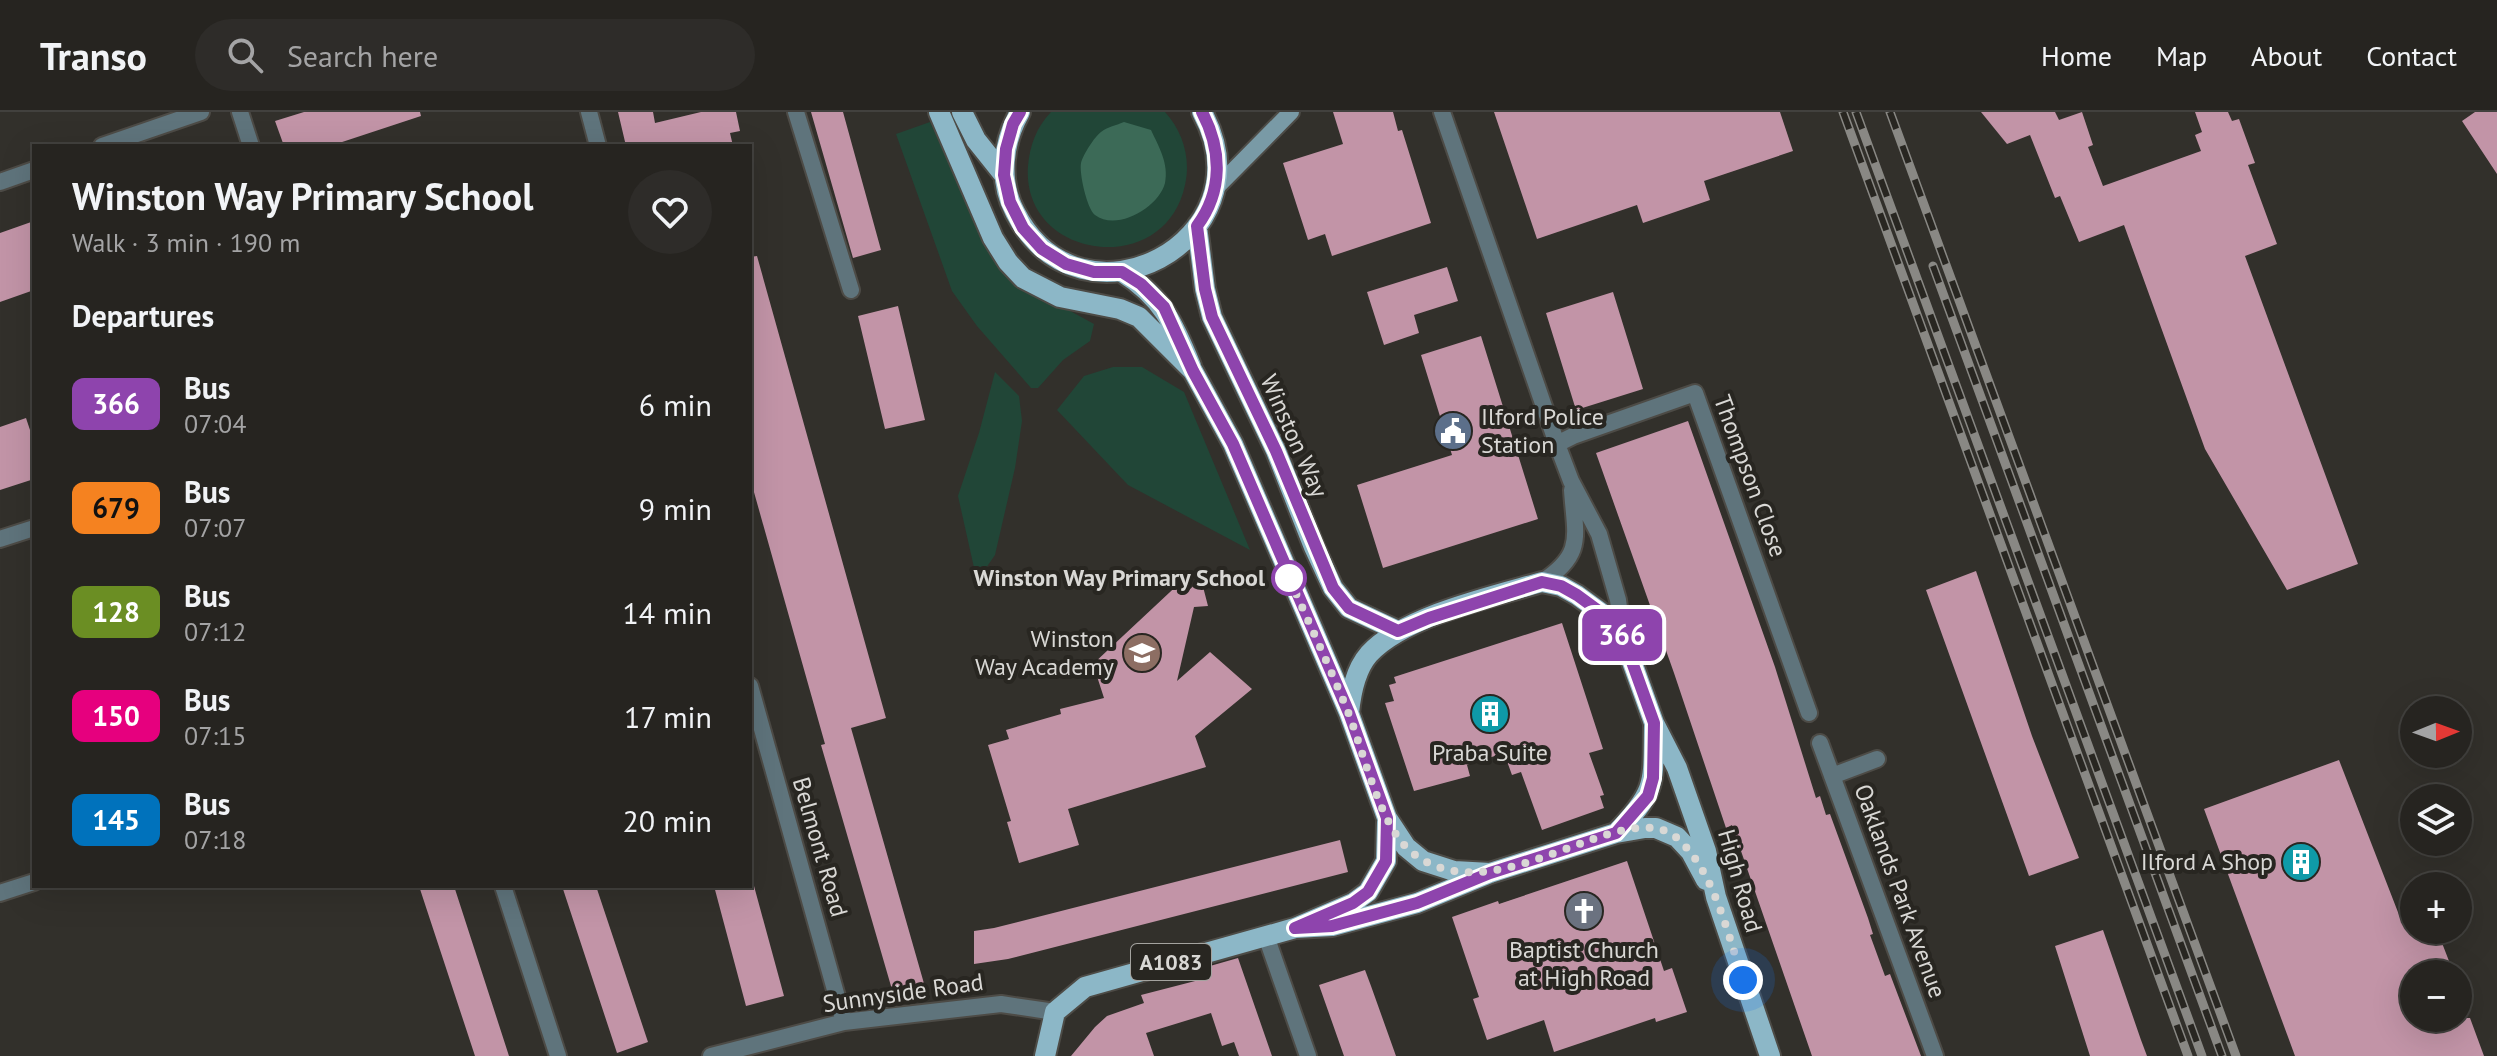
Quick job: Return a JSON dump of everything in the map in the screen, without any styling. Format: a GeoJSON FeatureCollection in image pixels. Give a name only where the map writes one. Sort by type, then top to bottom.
{"type":"FeatureCollection","features":[{"type":"Feature","properties":{"kind":"main road"},"geometry":{"type":"LineString","coordinates":[[939,112],[993,238],[1023,278],[1060,297],[1120,309],[1139,317],[1193,371]]}},
{"type":"Feature","properties":{"kind":"main road"},"geometry":{"type":"LineString","coordinates":[[962,112],[976,140],[1004,175]]}},
{"type":"Feature","properties":{"kind":"main road"},"geometry":{"type":"LineString","coordinates":[[1020,112],[1006,149],[1004,175],[1016,215],[1042,249],[1066,264],[1094,272],[1122,272],[1151,264],[1177,249],[1210,209],[1217,187],[1215,143],[1202,112]]}},
{"type":"Feature","properties":{"kind":"main road","name":"Winston Way"},"geometry":{"type":"LineString","coordinates":[[1197,226],[1212,317],[1276,451],[1333,588],[1349,608],[1398,631]]}},
{"type":"Feature","properties":{"kind":"main road"},"geometry":{"type":"LineString","coordinates":[[1122,272],[1141,284],[1164,307],[1193,371],[1233,444],[1349,713],[1387,818],[1406,847],[1423,861],[1454,871],[1490,873],[1616,833],[1656,828],[1677,837],[1691,852],[1716,897]]}},
{"type":"Feature","properties":{"kind":"main road"},"geometry":{"type":"LineString","coordinates":[[1349,713],[1352,686],[1368,655],[1398,631],[1542,582],[1561,586],[1577,595],[1607,617],[1623,637]]}},
{"type":"Feature","properties":{"kind":"main road","name":"High Road"},"geometry":{"type":"LineString","coordinates":[[1623,637],[1654,723],[1677,768],[1706,851],[1716,897],[1770,1056]]}},
{"type":"Feature","properties":{"kind":"main road","name":"High Road"},"geometry":{"type":"LineString","coordinates":[[1616,833],[1648,796],[1653,778],[1654,723]]}},
{"type":"Feature","properties":{"kind":"main road","name":"A1083"},"geometry":{"type":"LineString","coordinates":[[1055,1012],[1085,987],[1295,928],[1353,903],[1368,892],[1386,861],[1387,818]]}},
{"type":"Feature","properties":{"kind":"main road","name":"A1083"},"geometry":{"type":"LineString","coordinates":[[1295,928],[1332,926],[1391,910],[1448,892],[1490,873]]}},
{"type":"Feature","properties":{"kind":"main road"},"geometry":{"type":"LineString","coordinates":[[1045,1056],[1055,1012]]}},
{"type":"Feature","properties":{"kind":"street"},"geometry":{"type":"LineString","coordinates":[[108,144],[201,112]]}},
{"type":"Feature","properties":{"kind":"street"},"geometry":{"type":"LineString","coordinates":[[240,112],[250,144]]}},
{"type":"Feature","properties":{"kind":"street"},"geometry":{"type":"LineString","coordinates":[[589,112],[597,144]]}},
{"type":"Feature","properties":{"kind":"street"},"geometry":{"type":"LineString","coordinates":[[796,112],[851,290]]}},
{"type":"Feature","properties":{"kind":"street"},"geometry":{"type":"LineString","coordinates":[[1217,187],[1291,112]]}},
{"type":"Feature","properties":{"kind":"street","name":"High Road"},"geometry":{"type":"LineString","coordinates":[[1442,112],[1557,444],[1571,481],[1599,534],[1618,600],[1623,637]]}},
{"type":"Feature","properties":{"kind":"street"},"geometry":{"type":"LineString","coordinates":[[0,182],[32,171]]}},
{"type":"Feature","properties":{"kind":"street","name":"Thompson Close"},"geometry":{"type":"LineString","coordinates":[[1557,444],[1695,393],[1809,713]]}},
{"type":"Feature","properties":{"kind":"street","name":"High Road"},"geometry":{"type":"LineString","coordinates":[[1542,582],[1560,571],[1576,543],[1571,481]]}},
{"type":"Feature","properties":{"kind":"street"},"geometry":{"type":"LineString","coordinates":[[0,539],[32,529]]}},
{"type":"Feature","properties":{"kind":"street","name":"Belmont Road"},"geometry":{"type":"LineString","coordinates":[[752,693],[844,1022]]}},
{"type":"Feature","properties":{"kind":"street","name":"Oaklands Park Avenue"},"geometry":{"type":"LineString","coordinates":[[1820,743],[1935,1056]]}},
{"type":"Feature","properties":{"kind":"street"},"geometry":{"type":"LineString","coordinates":[[1832,776],[1877,759]]}},
{"type":"Feature","properties":{"kind":"street"},"geometry":{"type":"LineString","coordinates":[[0,893],[32,883]]}},
{"type":"Feature","properties":{"kind":"street"},"geometry":{"type":"LineString","coordinates":[[504,888],[558,1056]]}},
{"type":"Feature","properties":{"kind":"street"},"geometry":{"type":"LineString","coordinates":[[1266,936],[1308,1056]]}},
{"type":"Feature","properties":{"kind":"street","name":"Sunnyside Road"},"geometry":{"type":"LineString","coordinates":[[711,1056],[844,1022],[1001,1004],[1055,1012]]}},
{"type":"Feature","properties":{"kind":"green space"},"geometry":{"type":"Polygon","coordinates":[[[1051,112],[1165,112],[1181,137],[1187,165],[1185,185],[1172,215],[1151,235],[1125,246],[1096,246],[1069,238],[1047,222],[1032,198],[1028,166],[1035,137],[1051,112]]]}},
{"type":"Feature","properties":{"kind":"green space"},"geometry":{"type":"Polygon","coordinates":[[[930,122],[996,264],[1021,290],[1052,301],[1094,324],[1090,341],[1063,360],[1038,388],[1031,388],[977,326],[952,291],[896,134],[930,122]]]}},
{"type":"Feature","properties":{"kind":"green space"},"geometry":{"type":"Polygon","coordinates":[[[1124,122],[1151,130],[1160,149],[1166,176],[1155,201],[1136,214],[1114,221],[1095,215],[1089,206],[1082,182],[1081,163],[1098,134],[1124,122]]]}},
{"type":"Feature","properties":{"kind":"green space"},"geometry":{"type":"Polygon","coordinates":[[[1113,367],[1142,367],[1184,392],[1250,550],[1128,485],[1057,410],[1084,376],[1113,367]]]}},
{"type":"Feature","properties":{"kind":"green space"},"geometry":{"type":"Polygon","coordinates":[[[995,372],[1019,396],[1022,421],[1015,468],[995,555],[977,581],[958,496],[995,372]]]}},
{"type":"Feature","properties":{"kind":"building"},"geometry":{"type":"Polygon","coordinates":[[[304,112],[420,112],[421,116],[336,144],[283,144],[275,121],[304,112]]]}},
{"type":"Feature","properties":{"kind":"building"},"geometry":{"type":"Polygon","coordinates":[[[618,112],[653,112],[655,123],[701,112],[736,112],[740,131],[730,133],[733,144],[626,144],[618,112]]]}},
{"type":"Feature","properties":{"kind":"building"},"geometry":{"type":"Polygon","coordinates":[[[811,112],[843,112],[881,250],[853,258],[811,112]]]}},
{"type":"Feature","properties":{"kind":"building"},"geometry":{"type":"Polygon","coordinates":[[[1333,112],[1393,112],[1398,131],[1402,130],[1431,223],[1332,256],[1325,234],[1308,240],[1283,163],[1343,144],[1333,112]]]}},
{"type":"Feature","properties":{"kind":"building"},"geometry":{"type":"Polygon","coordinates":[[[1494,112],[1780,112],[1793,151],[1704,181],[1710,200],[1643,223],[1637,205],[1537,239],[1494,112]]]}},
{"type":"Feature","properties":{"kind":"building"},"geometry":{"type":"Polygon","coordinates":[[[1981,112],[2055,112],[2059,120],[2082,112],[2093,145],[2088,147],[2103,186],[2201,151],[2195,135],[2202,132],[2195,112],[2228,112],[2232,121],[2239,119],[2255,163],[2248,165],[2277,244],[2245,256],[2358,564],[2287,590],[2205,449],[2124,225],[2079,242],[2060,196],[2055,198],[2030,135],[2007,144],[1981,112]]]}},
{"type":"Feature","properties":{"kind":"building"},"geometry":{"type":"Polygon","coordinates":[[[2475,112],[2497,112],[2497,174],[2462,121],[2475,112]]]}},
{"type":"Feature","properties":{"kind":"building"},"geometry":{"type":"Polygon","coordinates":[[[32,222],[32,291],[0,302],[0,233],[32,222]]]}},
{"type":"Feature","properties":{"kind":"building"},"geometry":{"type":"Polygon","coordinates":[[[757,256],[886,718],[851,728],[925,987],[893,993],[821,745],[825,744],[752,485],[752,257],[757,256]]]}},
{"type":"Feature","properties":{"kind":"building"},"geometry":{"type":"Polygon","coordinates":[[[1447,267],[1458,301],[1414,315],[1419,333],[1384,345],[1367,292],[1447,267]]]}},
{"type":"Feature","properties":{"kind":"building"},"geometry":{"type":"Polygon","coordinates":[[[1613,292],[1643,389],[1576,410],[1546,313],[1613,292]]]}},
{"type":"Feature","properties":{"kind":"building"},"geometry":{"type":"Polygon","coordinates":[[[898,306],[925,420],[885,429],[858,316],[898,306]]]}},
{"type":"Feature","properties":{"kind":"building"},"geometry":{"type":"Polygon","coordinates":[[[1481,336],[1538,519],[1383,568],[1357,485],[1452,455],[1421,355],[1481,336]]]}},
{"type":"Feature","properties":{"kind":"building"},"geometry":{"type":"Polygon","coordinates":[[[26,418],[32,436],[32,480],[0,490],[0,427],[26,418]]]}},
{"type":"Feature","properties":{"kind":"building"},"geometry":{"type":"Polygon","coordinates":[[[1688,421],[1775,667],[1816,798],[1820,796],[1826,815],[1830,814],[1868,918],[1873,934],[1870,935],[1885,976],[1890,974],[1921,1056],[1812,1056],[1732,825],[1726,828],[1596,453],[1688,421]]]}},
{"type":"Feature","properties":{"kind":"building"},"geometry":{"type":"Polygon","coordinates":[[[1976,571],[2032,736],[2079,858],[2029,876],[1926,590],[1976,571]]]}},
{"type":"Feature","properties":{"kind":"building"},"geometry":{"type":"Polygon","coordinates":[[[1185,578],[1188,591],[1201,579],[1208,606],[1194,607],[1177,681],[1210,652],[1252,689],[1195,736],[1206,767],[1068,809],[1079,845],[1019,863],[1007,822],[1011,821],[988,745],[1009,739],[1006,730],[1061,714],[1060,709],[1104,698],[1093,664],[1185,578]]]}},
{"type":"Feature","properties":{"kind":"building","name":"Praba Suite"},"geometry":{"type":"Polygon","coordinates":[[[1562,623],[1603,749],[1589,753],[1604,795],[1600,796],[1604,808],[1542,830],[1521,772],[1512,775],[1504,753],[1467,765],[1470,776],[1414,791],[1385,703],[1394,701],[1389,685],[1396,683],[1394,677],[1562,623]]]}},
{"type":"Feature","properties":{"kind":"building","name":"Ilford A Shop"},"geometry":{"type":"Polygon","coordinates":[[[2339,760],[2400,917],[2400,944],[2442,944],[2449,960],[2400,960],[2400,1032],[2472,1032],[2472,1023],[2484,1056],[2295,1056],[2204,809],[2339,760]]]}},
{"type":"Feature","properties":{"kind":"building"},"geometry":{"type":"Polygon","coordinates":[[[1340,840],[1348,872],[1008,959],[974,964],[974,931],[1340,840]]]}},
{"type":"Feature","properties":{"kind":"building"},"geometry":{"type":"Polygon","coordinates":[[[1627,861],[1664,971],[1672,968],[1687,1012],[1656,1022],[1655,1018],[1554,1052],[1544,1020],[1487,1040],[1473,999],[1479,997],[1452,917],[1627,861]]]}},
{"type":"Feature","properties":{"kind":"building"},"geometry":{"type":"Polygon","coordinates":[[[754,886],[784,996],[746,1006],[715,888],[754,886]]]}},
{"type":"Feature","properties":{"kind":"building"},"geometry":{"type":"Polygon","coordinates":[[[420,888],[455,888],[509,1056],[475,1056],[420,888]]]}},
{"type":"Feature","properties":{"kind":"building"},"geometry":{"type":"Polygon","coordinates":[[[563,888],[597,888],[648,1042],[617,1053],[563,888]]]}},
{"type":"Feature","properties":{"kind":"building"},"geometry":{"type":"Polygon","coordinates":[[[2103,930],[2147,1056],[2090,1056],[2055,946],[2103,930]]]}},
{"type":"Feature","properties":{"kind":"building"},"geometry":{"type":"Polygon","coordinates":[[[1238,958],[1272,1056],[1239,1056],[1234,1042],[1222,1046],[1211,1013],[1146,1033],[1154,1056],[1071,1056],[1107,1016],[1144,1003],[1141,995],[1199,980],[1196,970],[1238,958]]]}},
{"type":"Feature","properties":{"kind":"building"},"geometry":{"type":"Polygon","coordinates":[[[1365,970],[1396,1056],[1344,1056],[1319,985],[1365,970]]]}},
{"type":"Feature","properties":{"kind":"railway"},"geometry":{"type":"LineString","coordinates":[[1843,112],[2188,1056]]}},
{"type":"Feature","properties":{"kind":"railway"},"geometry":{"type":"LineString","coordinates":[[1856,112],[2202,1056]]}},
{"type":"Feature","properties":{"kind":"railway"},"geometry":{"type":"LineString","coordinates":[[1890,112],[2236,1056]]}},
{"type":"Feature","properties":{"kind":"railway"},"geometry":{"type":"LineString","coordinates":[[1933,266],[2222,1056]]}},
{"type":"Feature","properties":{"kind":"bus line","name":"366"},"geometry":{"type":"LineString","coordinates":[[1020,112],[1006,149],[1004,175],[1010,202],[1023,228],[1042,249],[1066,264],[1094,272],[1122,272],[1141,284],[1164,307],[1193,371],[1233,444],[1349,713],[1387,818],[1386,861],[1368,892],[1353,903],[1295,928],[1332,926],[1417,903],[1490,873],[1616,833],[1648,796],[1653,778],[1654,723],[1623,637],[1607,617],[1561,586],[1542,582],[1398,631],[1361,616],[1349,608],[1333,588],[1276,451],[1212,317],[1197,226],[1210,209],[1217,187],[1217,164],[1215,143],[1202,112]]}},
{"type":"Feature","properties":{"kind":"place","name":"Ilford Police Station"},"geometry":{"type":"Point","coordinates":[1453,431]}},
{"type":"Feature","properties":{"kind":"place","name":"Winston Way Primary School"},"geometry":{"type":"Point","coordinates":[1289,578]}},
{"type":"Feature","properties":{"kind":"place","name":"Winston Way Academy"},"geometry":{"type":"Point","coordinates":[1142,653]}},
{"type":"Feature","properties":{"kind":"place","name":"Praba Suite"},"geometry":{"type":"Point","coordinates":[1490,714]}},
{"type":"Feature","properties":{"kind":"place","name":"Ilford A Shop"},"geometry":{"type":"Point","coordinates":[2301,862]}},
{"type":"Feature","properties":{"kind":"place","name":"Baptist Church at High Road"},"geometry":{"type":"Point","coordinates":[1584,911]}},
{"type":"Feature","properties":{"kind":"route"},"geometry":{"type":"LineString","coordinates":[[1289,578],[1287,573],[1349,713],[1387,818],[1406,847],[1423,861],[1439,867],[1490,873],[1616,833],[1656,828],[1672,834],[1691,852],[1716,897],[1743,980]]}}]}
